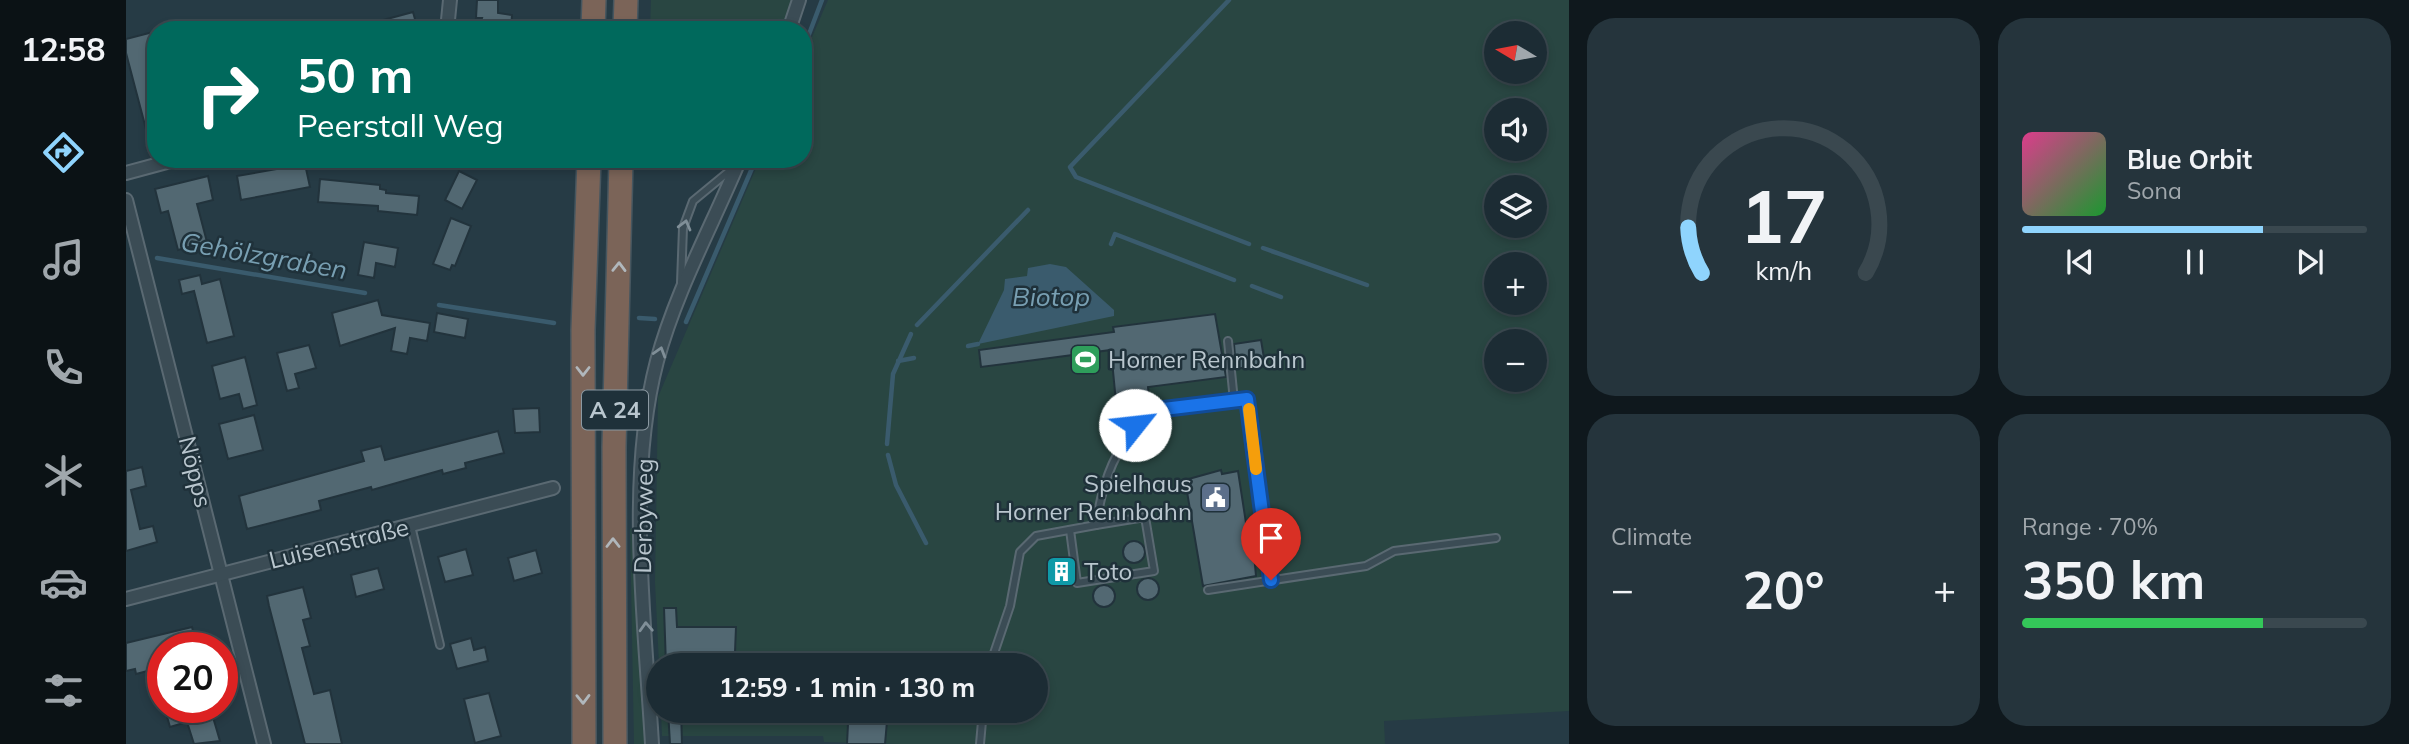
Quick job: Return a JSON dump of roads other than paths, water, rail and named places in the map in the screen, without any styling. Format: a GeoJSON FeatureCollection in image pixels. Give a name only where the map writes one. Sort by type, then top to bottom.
{"type":"FeatureCollection","features":[{"type":"Feature","properties":{"kind":"highway"},"geometry":{"type":"LineString","coordinates":[[593,21],[594,0]]}},
{"type":"Feature","properties":{"kind":"highway"},"geometry":{"type":"LineString","coordinates":[[625,21],[626,0]]}},
{"type":"Feature","properties":{"kind":"highway","name":"A 24"},"geometry":{"type":"LineString","coordinates":[[584,744],[583,330],[589,168]]}},
{"type":"Feature","properties":{"kind":"highway","name":"A 24"},"geometry":{"type":"LineString","coordinates":[[615,744],[614,447],[621,168]]}},
{"type":"Feature","properties":{"kind":"street"},"geometry":{"type":"LineString","coordinates":[[448,21],[450,0]]}},
{"type":"Feature","properties":{"kind":"street"},"geometry":{"type":"LineString","coordinates":[[792,21],[799,0]]}},
{"type":"Feature","properties":{"kind":"street"},"geometry":{"type":"LineString","coordinates":[[126,173],[147,167]]}},
{"type":"Feature","properties":{"kind":"street","name":"Derbyweg"},"geometry":{"type":"LineString","coordinates":[[652,744],[641,495],[651,390],[665,336],[736,168]]}},
{"type":"Feature","properties":{"kind":"street","name":"Nöpps"},"geometry":{"type":"LineString","coordinates":[[126,200],[264,744]]}},
{"type":"Feature","properties":{"kind":"street","name":"Luisenstraße"},"geometry":{"type":"LineString","coordinates":[[126,599],[553,488]]}},
{"type":"Feature","properties":{"kind":"lane","name":"Derbyweg"},"geometry":{"type":"LineString","coordinates":[[682,292],[683,228],[693,201],[731,168]]}},
{"type":"Feature","properties":{"kind":"lane"},"geometry":{"type":"LineString","coordinates":[[1228,341],[1234,401]]}},
{"type":"Feature","properties":{"kind":"lane"},"geometry":{"type":"LineString","coordinates":[[614,447],[636,398],[651,390]]}},
{"type":"Feature","properties":{"kind":"lane"},"geometry":{"type":"LineString","coordinates":[[1096,525],[1101,488],[1123,439],[1147,411],[1247,399],[1271,580]]}},
{"type":"Feature","properties":{"kind":"lane"},"geometry":{"type":"LineString","coordinates":[[994,653],[1010,606],[1020,552],[1036,536],[1096,525],[1145,517],[1154,572],[1077,583],[1070,530]]}},
{"type":"Feature","properties":{"kind":"lane"},"geometry":{"type":"LineString","coordinates":[[411,526],[440,645]]}},
{"type":"Feature","properties":{"kind":"lane"},"geometry":{"type":"LineString","coordinates":[[1208,590],[1366,566],[1394,551],[1496,538]]}},
{"type":"Feature","properties":{"kind":"lane"},"geometry":{"type":"LineString","coordinates":[[980,744],[982,723]]}},
{"type":"Feature","properties":{"kind":"water","name":"Biotop"},"geometry":{"type":"Polygon","coordinates":[[[1050,264],[1066,267],[1114,310],[1114,316],[978,344],[1004,290],[1005,279],[1027,276],[1028,268],[1050,264]]]}},
{"type":"Feature","properties":{"kind":"waterway","name":"Gehölzgraben"},"geometry":{"type":"LineString","coordinates":[[812,26],[822,0]]}},
{"type":"Feature","properties":{"kind":"waterway"},"geometry":{"type":"LineString","coordinates":[[1229,0],[1070,167],[1076,177],[1249,244]]}},
{"type":"Feature","properties":{"kind":"waterway","name":"Gehölzgraben"},"geometry":{"type":"LineString","coordinates":[[686,322],[752,168]]}},
{"type":"Feature","properties":{"kind":"waterway"},"geometry":{"type":"LineString","coordinates":[[917,325],[1028,210]]}},
{"type":"Feature","properties":{"kind":"waterway"},"geometry":{"type":"LineString","coordinates":[[1111,244],[1115,234],[1234,280]]}},
{"type":"Feature","properties":{"kind":"waterway"},"geometry":{"type":"LineString","coordinates":[[1263,248],[1367,285]]}},
{"type":"Feature","properties":{"kind":"waterway","name":"Gehölzgraben"},"geometry":{"type":"LineString","coordinates":[[157,258],[365,293]]}},
{"type":"Feature","properties":{"kind":"waterway"},"geometry":{"type":"LineString","coordinates":[[1252,286],[1281,297]]}},
{"type":"Feature","properties":{"kind":"waterway","name":"Gehölzgraben"},"geometry":{"type":"LineString","coordinates":[[439,305],[554,323]]}},
{"type":"Feature","properties":{"kind":"waterway","name":"Gehölzgraben"},"geometry":{"type":"LineString","coordinates":[[639,318],[655,319]]}},
{"type":"Feature","properties":{"kind":"waterway"},"geometry":{"type":"LineString","coordinates":[[887,444],[893,374],[911,334]]}},
{"type":"Feature","properties":{"kind":"waterway"},"geometry":{"type":"LineString","coordinates":[[968,346],[978,344]]}},
{"type":"Feature","properties":{"kind":"waterway"},"geometry":{"type":"LineString","coordinates":[[898,361],[914,358]]}},
{"type":"Feature","properties":{"kind":"waterway"},"geometry":{"type":"LineString","coordinates":[[888,455],[896,485],[926,543]]}},
{"type":"Feature","properties":{"kind":"place","name":"Horner Rennbahn"},"geometry":{"type":"Point","coordinates":[1085,360]}},
{"type":"Feature","properties":{"kind":"place","name":"Spielhaus Horner Rennbahn"},"geometry":{"type":"Point","coordinates":[1215,498]}},
{"type":"Feature","properties":{"kind":"place","name":"Toto"},"geometry":{"type":"Point","coordinates":[1061,572]}}]}
